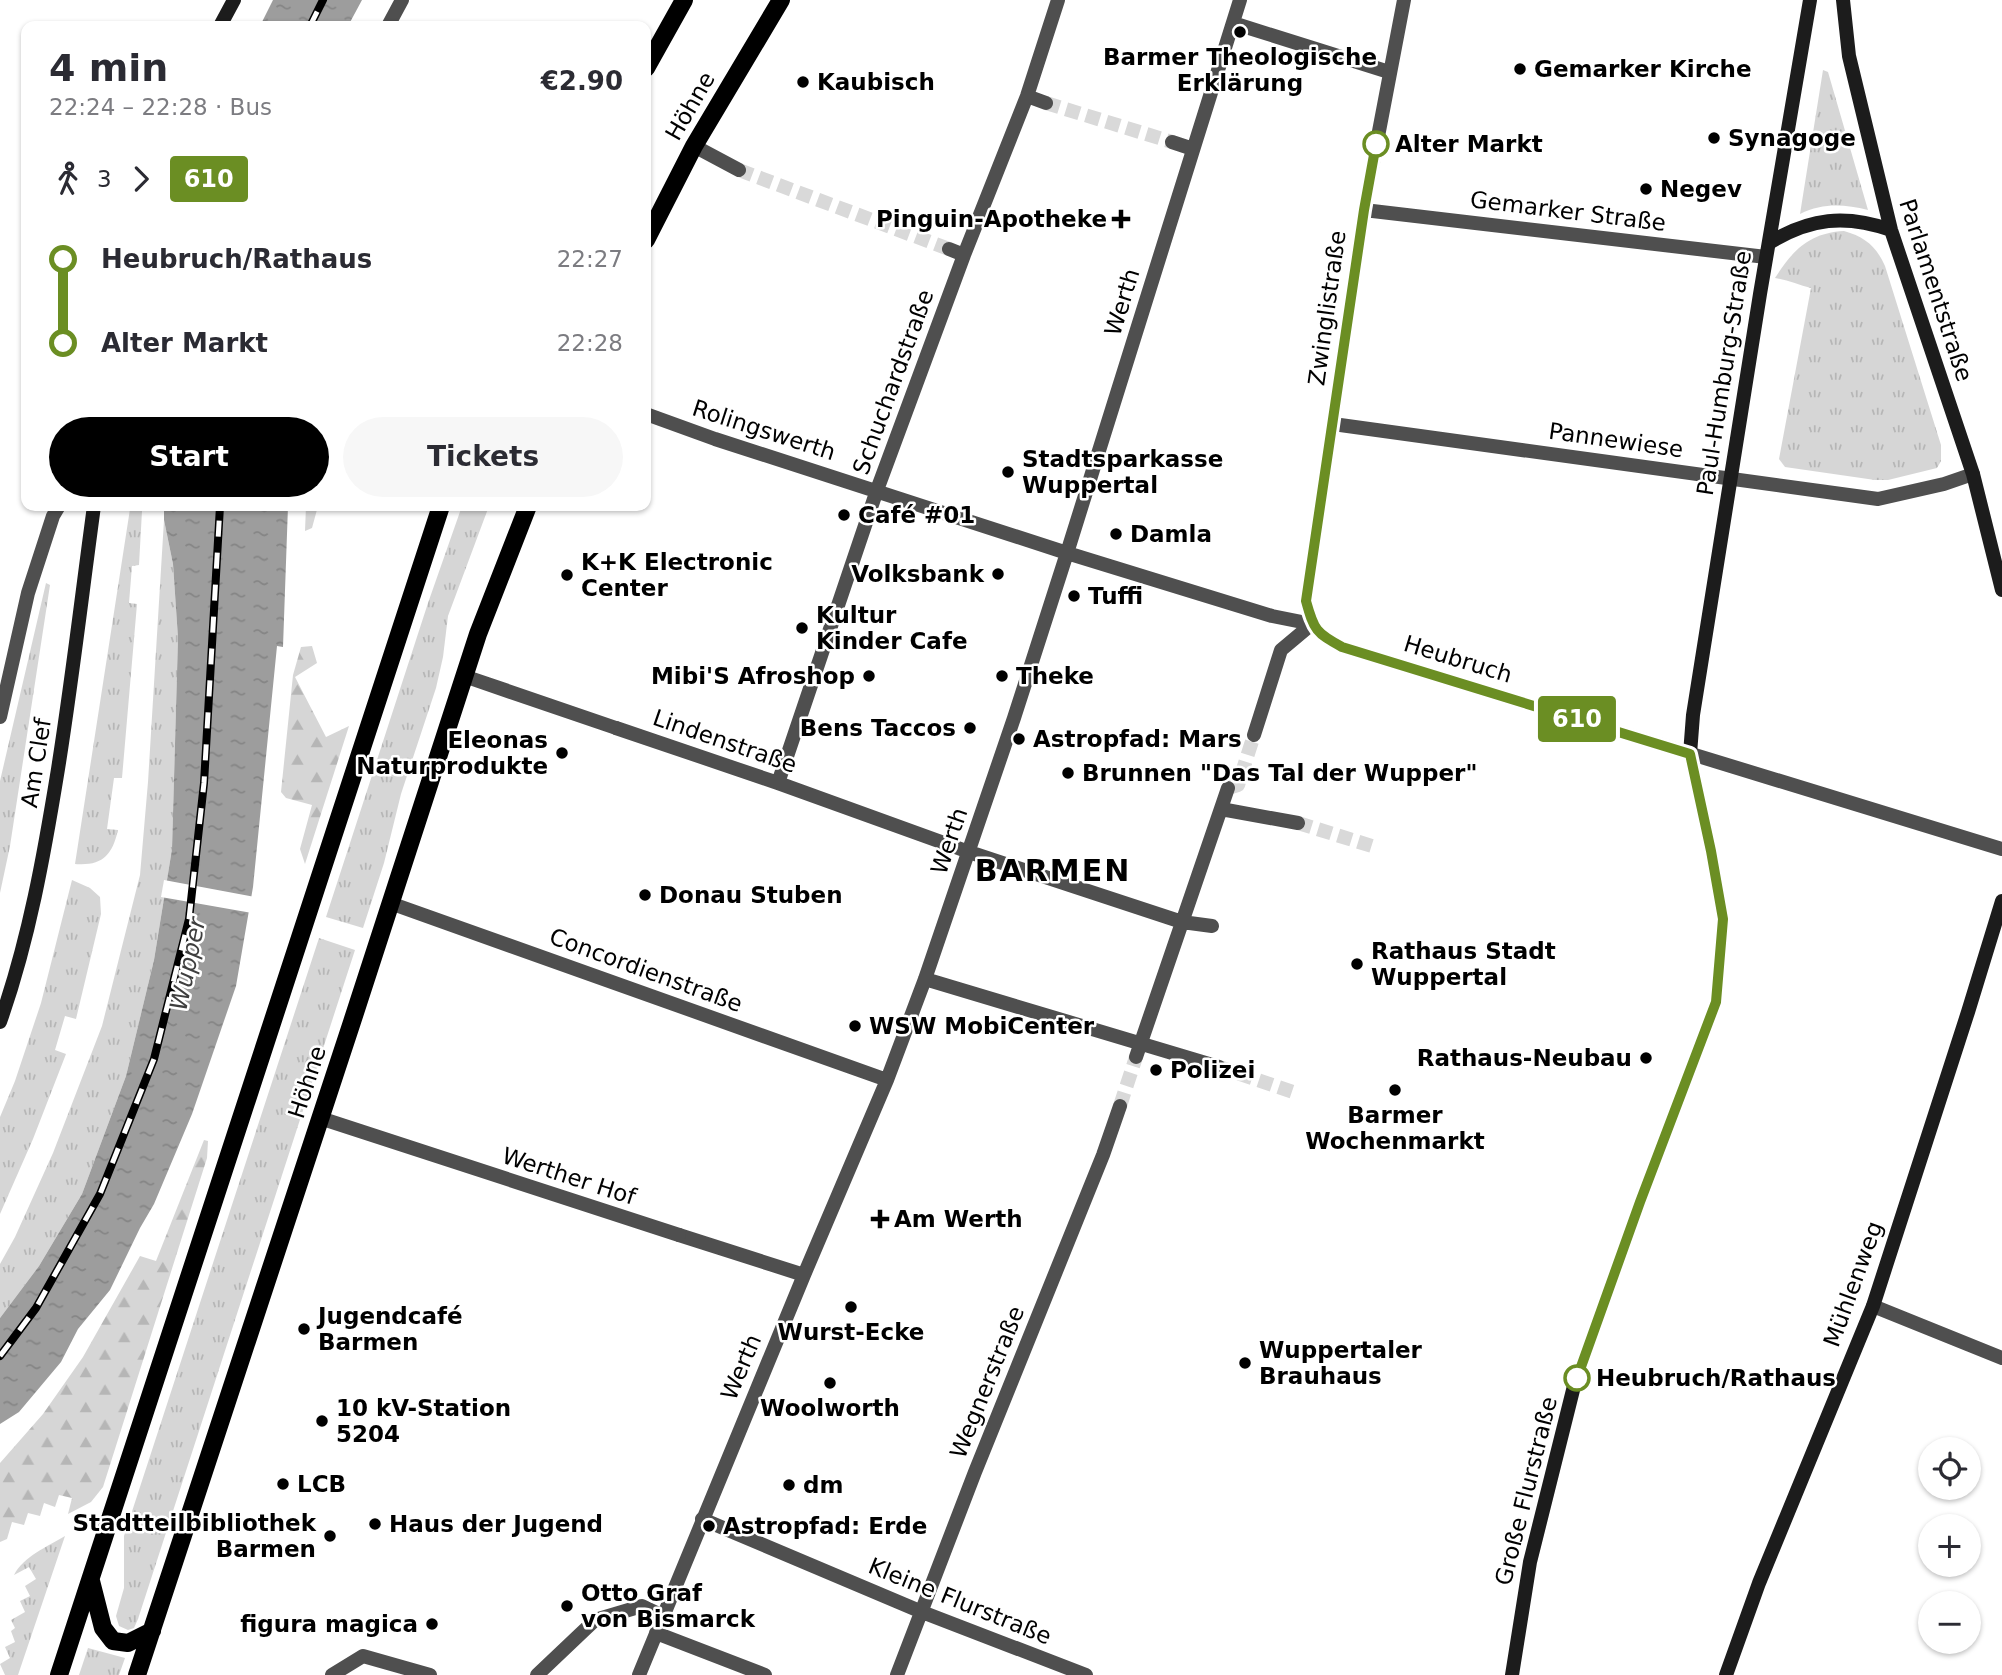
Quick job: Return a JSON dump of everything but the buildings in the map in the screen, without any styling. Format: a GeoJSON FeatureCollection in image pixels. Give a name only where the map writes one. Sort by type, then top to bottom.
{"type":"FeatureCollection","features":[{"type":"Feature","properties":{"kind":"main road"},"geometry":{"type":"LineString","coordinates":[[223,21],[234,0]]}},
{"type":"Feature","properties":{"kind":"main road"},"geometry":{"type":"LineString","coordinates":[[651,59],[684,0]]}},
{"type":"Feature","properties":{"kind":"main road","name":"Höhne"},"geometry":{"type":"LineString","coordinates":[[651,230],[694,146],[781,0]]}},
{"type":"Feature","properties":{"kind":"main road","name":"Paul-Humburg-Straße"},"geometry":{"type":"LineString","coordinates":[[1690,754],[1693,715],[1730,478],[1810,0]]}},
{"type":"Feature","properties":{"kind":"main road","name":"Parlamentstraße"},"geometry":{"type":"LineString","coordinates":[[1843,0],[1849,56],[1891,230],[1973,474],[2002,590]]}},
{"type":"Feature","properties":{"kind":"main road"},"geometry":{"type":"LineString","coordinates":[[1767,250],[1798,227],[1833,220],[1874,224],[1891,230]]}},
{"type":"Feature","properties":{"kind":"main road","name":"Am Clef"},"geometry":{"type":"LineString","coordinates":[[0,1022],[29,925],[46,846],[93,511]]}},
{"type":"Feature","properties":{"kind":"main road"},"geometry":{"type":"LineString","coordinates":[[59,1675],[439,511]]}},
{"type":"Feature","properties":{"kind":"main road","name":"Höhne"},"geometry":{"type":"LineString","coordinates":[[137,1675],[478,634],[526,511]]}},
{"type":"Feature","properties":{"kind":"main road"},"geometry":{"type":"LineString","coordinates":[[1690,754],[1711,851]]}},
{"type":"Feature","properties":{"kind":"main road","name":"Mühlenweg"},"geometry":{"type":"LineString","coordinates":[[1726,1675],[1759,1583],[1873,1307],[2002,901]]}},
{"type":"Feature","properties":{"kind":"main road","name":"Große Flurstraße"},"geometry":{"type":"LineString","coordinates":[[1512,1675],[1530,1562],[1574,1386],[1640,1202]]}},
{"type":"Feature","properties":{"kind":"main road"},"geometry":{"type":"LineString","coordinates":[[91,1581],[103,1629],[113,1641],[128,1643],[152,1631]]}},
{"type":"Feature","properties":{"kind":"street"},"geometry":{"type":"LineString","coordinates":[[390,21],[401,0]]}},
{"type":"Feature","properties":{"kind":"street","name":"Schuchardstraße"},"geometry":{"type":"LineString","coordinates":[[778,783],[877,490],[964,255],[1027,96],[1058,0]]}},
{"type":"Feature","properties":{"kind":"street","name":"Werth"},"geometry":{"type":"LineString","coordinates":[[639,1675],[887,1080],[925,979],[1068,553],[1240,0]]}},
{"type":"Feature","properties":{"kind":"street","name":"Zwinglistraße"},"geometry":{"type":"LineString","coordinates":[[1312,624],[1306,601],[1364,210],[1404,0]]}},
{"type":"Feature","properties":{"kind":"street"},"geometry":{"type":"LineString","coordinates":[[1233,23],[1389,72]]}},
{"type":"Feature","properties":{"kind":"street"},"geometry":{"type":"LineString","coordinates":[[1027,96],[1046,103]]}},
{"type":"Feature","properties":{"kind":"street"},"geometry":{"type":"LineString","coordinates":[[1172,142],[1193,149]]}},
{"type":"Feature","properties":{"kind":"street"},"geometry":{"type":"LineString","coordinates":[[694,146],[738,170]]}},
{"type":"Feature","properties":{"kind":"street","name":"Gemarker Straße"},"geometry":{"type":"LineString","coordinates":[[1364,210],[1767,250]]}},
{"type":"Feature","properties":{"kind":"street"},"geometry":{"type":"LineString","coordinates":[[949,249],[964,255]]}},
{"type":"Feature","properties":{"kind":"street","name":"Rolingswerth"},"geometry":{"type":"LineString","coordinates":[[651,416],[1068,553]]}},
{"type":"Feature","properties":{"kind":"street","name":"Pannewiese"},"geometry":{"type":"LineString","coordinates":[[1334,424],[1878,499],[1944,484],[1973,474]]}},
{"type":"Feature","properties":{"kind":"street","name":"Am Clef"},"geometry":{"type":"LineString","coordinates":[[0,718],[28,593],[56,511]]}},
{"type":"Feature","properties":{"kind":"street","name":"Heubruch"},"geometry":{"type":"LineString","coordinates":[[1068,553],[1272,616],[1312,624],[1321,636],[1342,647],[2002,849]]}},
{"type":"Feature","properties":{"kind":"street"},"geometry":{"type":"LineString","coordinates":[[1254,735],[1281,650],[1312,624]]}},
{"type":"Feature","properties":{"kind":"street","name":"Lindenstraße"},"geometry":{"type":"LineString","coordinates":[[464,676],[778,783],[969,852],[1182,922],[1212,926]]}},
{"type":"Feature","properties":{"kind":"street"},"geometry":{"type":"LineString","coordinates":[[1136,1057],[1228,788]]}},
{"type":"Feature","properties":{"kind":"street"},"geometry":{"type":"LineString","coordinates":[[1221,810],[1298,823]]}},
{"type":"Feature","properties":{"kind":"street","name":"Concordienstraße"},"geometry":{"type":"LineString","coordinates":[[390,903],[887,1080]]}},
{"type":"Feature","properties":{"kind":"street"},"geometry":{"type":"LineString","coordinates":[[925,979],[1219,1067]]}},
{"type":"Feature","properties":{"kind":"street","name":"Wegnerstraße"},"geometry":{"type":"LineString","coordinates":[[897,1675],[1120,1106]]}},
{"type":"Feature","properties":{"kind":"street","name":"Werther Hof"},"geometry":{"type":"LineString","coordinates":[[320,1118],[804,1275]]}},
{"type":"Feature","properties":{"kind":"street"},"geometry":{"type":"LineString","coordinates":[[1873,1307],[2002,1358]]}},
{"type":"Feature","properties":{"kind":"street","name":"Kleine Flurstraße"},"geometry":{"type":"LineString","coordinates":[[702,1519],[922,1612],[1086,1675]]}},
{"type":"Feature","properties":{"kind":"street"},"geometry":{"type":"LineString","coordinates":[[537,1675],[595,1620],[642,1606],[663,1616]]}},
{"type":"Feature","properties":{"kind":"street"},"geometry":{"type":"LineString","coordinates":[[656,1633],[765,1675]]}},
{"type":"Feature","properties":{"kind":"street"},"geometry":{"type":"LineString","coordinates":[[332,1675],[363,1656],[430,1675]]}},
{"type":"Feature","properties":{"kind":"green space"},"geometry":{"type":"Polygon","coordinates":[[[1823,70],[1828,72],[1868,210],[1833,206],[1800,214],[1823,70]]]}},
{"type":"Feature","properties":{"kind":"green space"},"geometry":{"type":"Polygon","coordinates":[[[1844,231],[1869,243],[1885,266],[1941,445],[1941,461],[1937,468],[1888,480],[1875,480],[1785,467],[1779,459],[1811,288],[1775,278],[1788,259],[1803,245],[1821,235],[1844,231]]]}},
{"type":"Feature","properties":{"kind":"green space"},"geometry":{"type":"Polygon","coordinates":[[[130,511],[142,511],[139,565],[132,566],[129,603],[137,604],[122,778],[114,778],[107,829],[118,830],[113,847],[104,858],[92,863],[75,864],[130,511]]]}},
{"type":"Feature","properties":{"kind":"green space"},"geometry":{"type":"Polygon","coordinates":[[[306,511],[317,511],[312,528],[305,531],[306,511]]]}},
{"type":"Feature","properties":{"kind":"green space"},"geometry":{"type":"Polygon","coordinates":[[[460,511],[487,511],[448,616],[436,688],[401,794],[384,863],[363,928],[326,917],[460,511]]]}},
{"type":"Feature","properties":{"kind":"green space"},"geometry":{"type":"Polygon","coordinates":[[[164,520],[173,564],[178,638],[172,849],[154,960],[126,1076],[82,1194],[39,1266],[0,1318],[0,1264],[53,1153],[102,1026],[140,875],[164,520]]]}},
{"type":"Feature","properties":{"kind":"green space"},"geometry":{"type":"Polygon","coordinates":[[[46,583],[50,585],[10,846],[0,893],[0,781],[46,583]]]}},
{"type":"Feature","properties":{"kind":"green space"},"geometry":{"type":"Polygon","coordinates":[[[312,646],[317,663],[295,677],[326,737],[349,726],[305,864],[300,849],[312,805],[286,798],[281,792],[293,675],[301,647],[312,646]]]}},
{"type":"Feature","properties":{"kind":"green space"},"geometry":{"type":"Polygon","coordinates":[[[72,880],[90,888],[100,897],[101,914],[76,1019],[65,1016],[55,1050],[66,1054],[0,1214],[0,1117],[41,1003],[72,880]]]}},
{"type":"Feature","properties":{"kind":"green space"},"geometry":{"type":"Polygon","coordinates":[[[319,938],[355,950],[138,1619],[134,1628],[128,1630],[119,1626],[116,1616],[124,1588],[124,1536],[319,938]]]}},
{"type":"Feature","properties":{"kind":"green space"},"geometry":{"type":"Polygon","coordinates":[[[204,1140],[208,1141],[207,1158],[103,1487],[91,1502],[68,1514],[72,1498],[59,1495],[55,1507],[44,1503],[40,1516],[28,1513],[24,1525],[12,1522],[7,1539],[0,1542],[0,1463],[43,1414],[83,1357],[140,1256],[156,1261],[204,1140]]]}},
{"type":"Feature","properties":{"kind":"green space"},"geometry":{"type":"Polygon","coordinates":[[[65,1536],[18,1675],[5,1675],[0,1664],[10,1658],[5,1647],[15,1642],[11,1631],[15,1628],[11,1620],[25,1612],[20,1601],[30,1596],[25,1586],[36,1579],[29,1567],[14,1575],[30,1557],[65,1536]]]}},
{"type":"Feature","properties":{"kind":"green space"},"geometry":{"type":"Polygon","coordinates":[[[88,1648],[125,1658],[119,1675],[79,1675],[88,1648]]]}},
{"type":"Feature","properties":{"kind":"water"},"geometry":{"type":"Polygon","coordinates":[[[273,0],[362,0],[351,21],[262,21],[273,0]]]}},
{"type":"Feature","properties":{"kind":"water","name":"Wupper"},"geometry":{"type":"Polygon","coordinates":[[[164,511],[288,511],[283,647],[277,646],[253,887],[236,986],[192,1114],[154,1204],[110,1290],[78,1329],[61,1362],[19,1412],[0,1424],[0,1318],[39,1266],[82,1194],[126,1076],[154,960],[172,849],[178,638],[173,564],[164,511]]]}},
{"type":"Feature","properties":{"kind":"pier"},"geometry":{"type":"Polygon","coordinates":[[[164,880],[255,897],[252,913],[161,897],[164,880]]]}},
{"type":"Feature","properties":{"kind":"tunnel"},"geometry":{"type":"LineString","coordinates":[[1046,103],[1172,142]]}},
{"type":"Feature","properties":{"kind":"tunnel"},"geometry":{"type":"LineString","coordinates":[[739,170],[949,249]]}},
{"type":"Feature","properties":{"kind":"tunnel"},"geometry":{"type":"LineString","coordinates":[[1228,788],[1238,785],[1254,735]]}},
{"type":"Feature","properties":{"kind":"tunnel"},"geometry":{"type":"LineString","coordinates":[[1298,823],[1372,846]]}},
{"type":"Feature","properties":{"kind":"tunnel"},"geometry":{"type":"LineString","coordinates":[[1640,1202],[1716,1002],[1723,919],[1711,851]]}},
{"type":"Feature","properties":{"kind":"tunnel"},"geometry":{"type":"LineString","coordinates":[[1120,1106],[1136,1057]]}},
{"type":"Feature","properties":{"kind":"tunnel"},"geometry":{"type":"LineString","coordinates":[[1219,1067],[1293,1092]]}},
{"type":"Feature","properties":{"kind":"railway"},"geometry":{"type":"LineString","coordinates":[[312,21],[323,0]]}},
{"type":"Feature","properties":{"kind":"railway"},"geometry":{"type":"LineString","coordinates":[[0,1356],[36,1308],[100,1194],[154,1059],[189,919],[204,783],[220,511]]}},
{"type":"Feature","properties":{"kind":"bus line","name":"610"},"geometry":{"type":"LineString","coordinates":[[1376,144],[1306,601],[1312,624],[1321,636],[1342,647],[1690,754],[1723,919],[1716,1002],[1577,1378]]}},
{"type":"Feature","properties":{"kind":"place","name":"Barmer Theologische Erklärung"},"geometry":{"type":"Point","coordinates":[1240,32]}},
{"type":"Feature","properties":{"kind":"place","name":"Gemarker Kirche"},"geometry":{"type":"Point","coordinates":[1520,69]}},
{"type":"Feature","properties":{"kind":"place","name":"Kaubisch"},"geometry":{"type":"Point","coordinates":[803,82]}},
{"type":"Feature","properties":{"kind":"place","name":"Synagoge"},"geometry":{"type":"Point","coordinates":[1714,138]}},
{"type":"Feature","properties":{"kind":"place","name":"Alter Markt"},"geometry":{"type":"Point","coordinates":[1376,144]}},
{"type":"Feature","properties":{"kind":"place","name":"Negev"},"geometry":{"type":"Point","coordinates":[1646,189]}},
{"type":"Feature","properties":{"kind":"place","name":"Pinguin-Apotheke"},"geometry":{"type":"Point","coordinates":[1121,219]}},
{"type":"Feature","properties":{"kind":"place","name":"Stadtsparkasse Wuppertal"},"geometry":{"type":"Point","coordinates":[1008,472]}},
{"type":"Feature","properties":{"kind":"place","name":"Café #01"},"geometry":{"type":"Point","coordinates":[844,515]}},
{"type":"Feature","properties":{"kind":"place","name":"Damla"},"geometry":{"type":"Point","coordinates":[1116,534]}},
{"type":"Feature","properties":{"kind":"place","name":"Volksbank"},"geometry":{"type":"Point","coordinates":[998,574]}},
{"type":"Feature","properties":{"kind":"place","name":"K+K Electronic Center"},"geometry":{"type":"Point","coordinates":[567,575]}},
{"type":"Feature","properties":{"kind":"place","name":"Tuffi"},"geometry":{"type":"Point","coordinates":[1074,596]}},
{"type":"Feature","properties":{"kind":"place","name":"Kultur Kinder Cafe"},"geometry":{"type":"Point","coordinates":[802,628]}},
{"type":"Feature","properties":{"kind":"place","name":"Mibi'S Afroshop"},"geometry":{"type":"Point","coordinates":[869,676]}},
{"type":"Feature","properties":{"kind":"place","name":"Theke"},"geometry":{"type":"Point","coordinates":[1002,676]}},
{"type":"Feature","properties":{"kind":"place","name":"Bens Taccos"},"geometry":{"type":"Point","coordinates":[970,728]}},
{"type":"Feature","properties":{"kind":"place","name":"Astropfad: Mars"},"geometry":{"type":"Point","coordinates":[1019,739]}},
{"type":"Feature","properties":{"kind":"place","name":"Eleonas Naturprodukte"},"geometry":{"type":"Point","coordinates":[562,753]}},
{"type":"Feature","properties":{"kind":"place","name":"Brunnen \"Das Tal der Wupper\""},"geometry":{"type":"Point","coordinates":[1068,773]}},
{"type":"Feature","properties":{"kind":"place","name":"Donau Stuben"},"geometry":{"type":"Point","coordinates":[645,895]}},
{"type":"Feature","properties":{"kind":"place","name":"Rathaus Stadt Wuppertal"},"geometry":{"type":"Point","coordinates":[1357,964]}},
{"type":"Feature","properties":{"kind":"place","name":"WSW MobiCenter"},"geometry":{"type":"Point","coordinates":[855,1026]}},
{"type":"Feature","properties":{"kind":"place","name":"Rathaus-Neubau"},"geometry":{"type":"Point","coordinates":[1646,1058]}},
{"type":"Feature","properties":{"kind":"place","name":"Polizei"},"geometry":{"type":"Point","coordinates":[1156,1070]}},
{"type":"Feature","properties":{"kind":"place","name":"Barmer Wochenmarkt"},"geometry":{"type":"Point","coordinates":[1395,1090]}},
{"type":"Feature","properties":{"kind":"place","name":"Am Werth"},"geometry":{"type":"Point","coordinates":[880,1219]}},
{"type":"Feature","properties":{"kind":"place","name":"Wurst-Ecke"},"geometry":{"type":"Point","coordinates":[851,1307]}},
{"type":"Feature","properties":{"kind":"place","name":"Jugendcafé Barmen"},"geometry":{"type":"Point","coordinates":[304,1329]}},
{"type":"Feature","properties":{"kind":"place","name":"Wuppertaler Brauhaus"},"geometry":{"type":"Point","coordinates":[1245,1363]}},
{"type":"Feature","properties":{"kind":"place","name":"Heubruch/Rathaus"},"geometry":{"type":"Point","coordinates":[1577,1378]}},
{"type":"Feature","properties":{"kind":"place","name":"Woolworth"},"geometry":{"type":"Point","coordinates":[830,1383]}},
{"type":"Feature","properties":{"kind":"place","name":"10 kV-Station 5204"},"geometry":{"type":"Point","coordinates":[322,1421]}},
{"type":"Feature","properties":{"kind":"place","name":"LCB"},"geometry":{"type":"Point","coordinates":[283,1484]}},
{"type":"Feature","properties":{"kind":"place","name":"dm"},"geometry":{"type":"Point","coordinates":[789,1485]}},
{"type":"Feature","properties":{"kind":"place","name":"Haus der Jugend"},"geometry":{"type":"Point","coordinates":[375,1524]}},
{"type":"Feature","properties":{"kind":"place","name":"Astropfad: Erde"},"geometry":{"type":"Point","coordinates":[709,1526]}},
{"type":"Feature","properties":{"kind":"place","name":"Stadtteilbibliothek Barmen"},"geometry":{"type":"Point","coordinates":[330,1536]}},
{"type":"Feature","properties":{"kind":"place","name":"Otto Graf von Bismarck"},"geometry":{"type":"Point","coordinates":[567,1606]}},
{"type":"Feature","properties":{"kind":"place","name":"figura magica"},"geometry":{"type":"Point","coordinates":[432,1624]}},
{"type":"Feature","properties":{"kind":"district","name":"BARMEN"},"geometry":{"type":"Point","coordinates":[1053,871]}}]}
